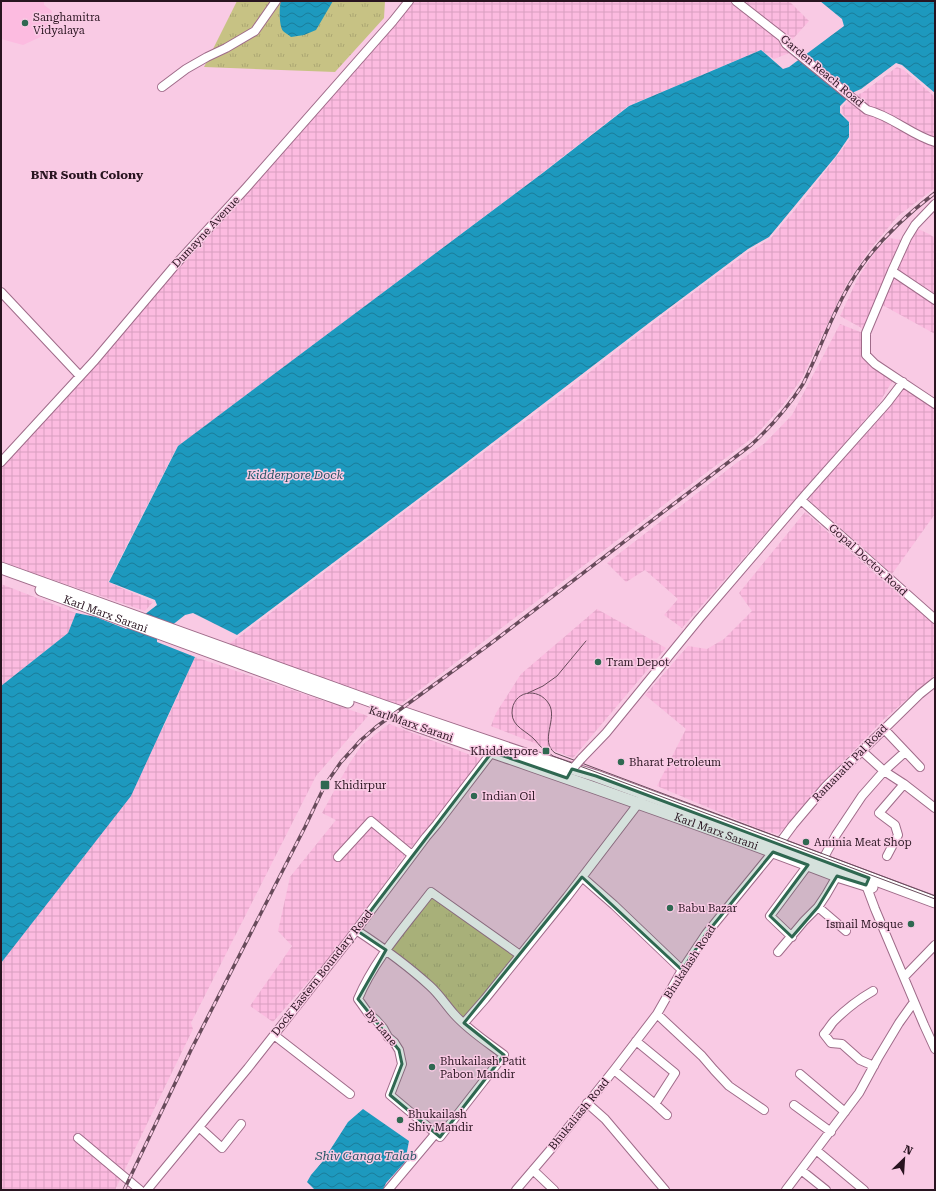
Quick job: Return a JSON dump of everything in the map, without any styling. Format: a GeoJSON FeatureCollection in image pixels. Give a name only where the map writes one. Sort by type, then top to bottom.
{"type":"FeatureCollection","features":[{"type":"Feature","properties":{"kind":"main road"},"geometry":{"type":"LineString","coordinates":[[1,568],[116,613]]}},
{"type":"Feature","properties":{"kind":"main road","name":"Karl Marx Sarani"},"geometry":{"type":"LineString","coordinates":[[1,575],[116,613],[308,688],[492,752],[571,771],[642,799],[776,848],[808,865],[837,876],[868,882],[935,910]]}},
{"type":"Feature","properties":{"kind":"main road"},"geometry":{"type":"LineString","coordinates":[[180,637],[571,771]]}},
{"type":"Feature","properties":{"kind":"main road"},"geometry":{"type":"LineString","coordinates":[[776,848],[822,861],[868,882],[935,902]]}},
{"type":"Feature","properties":{"kind":"street"},"geometry":{"type":"LineString","coordinates":[[162,87],[186,69],[255,31],[276,1]]}},
{"type":"Feature","properties":{"kind":"street","name":"Dumayne Avenue"},"geometry":{"type":"LineString","coordinates":[[1,462],[95,360],[176,263],[246,188],[409,1]]}},
{"type":"Feature","properties":{"kind":"street","name":"Garden Reach Road"},"geometry":{"type":"LineString","coordinates":[[736,1],[782,37],[786,44],[868,110],[878,112],[924,139],[935,142]]}},
{"type":"Feature","properties":{"kind":"street"},"geometry":{"type":"LineString","coordinates":[[935,204],[915,225],[907,238],[866,333],[866,355],[875,364],[935,404]]}},
{"type":"Feature","properties":{"kind":"street"},"geometry":{"type":"LineString","coordinates":[[892,271],[935,300]]}},
{"type":"Feature","properties":{"kind":"street"},"geometry":{"type":"LineString","coordinates":[[1,292],[80,376]]}},
{"type":"Feature","properties":{"kind":"street"},"geometry":{"type":"LineString","coordinates":[[571,771],[606,733],[699,619],[887,403],[903,382]]}},
{"type":"Feature","properties":{"kind":"street","name":"Gopal Doctor Road"},"geometry":{"type":"LineString","coordinates":[[801,500],[935,619]]}},
{"type":"Feature","properties":{"kind":"street","name":"Ramanath Pal Road"},"geometry":{"type":"LineString","coordinates":[[776,848],[793,824],[826,786],[920,694],[935,682]]}},
{"type":"Feature","properties":{"kind":"street"},"geometry":{"type":"LineString","coordinates":[[884,729],[920,767]]}},
{"type":"Feature","properties":{"kind":"street"},"geometry":{"type":"LineString","coordinates":[[862,751],[884,771],[904,784],[935,808]]}},
{"type":"Feature","properties":{"kind":"street","name":"Dock Eastern Boundary Road"},"geometry":{"type":"LineString","coordinates":[[148,1190],[274,1035],[492,752]]}},
{"type":"Feature","properties":{"kind":"street"},"geometry":{"type":"LineString","coordinates":[[822,861],[836,835],[862,796],[884,771],[906,752]]}},
{"type":"Feature","properties":{"kind":"street"},"geometry":{"type":"LineString","coordinates":[[887,856],[898,835],[895,825],[879,813],[904,784]]}},
{"type":"Feature","properties":{"kind":"street"},"geometry":{"type":"LineString","coordinates":[[464,1024],[582,877],[642,799]]}},
{"type":"Feature","properties":{"kind":"street"},"geometry":{"type":"LineString","coordinates":[[338,857],[371,821],[412,855]]}},
{"type":"Feature","properties":{"kind":"street","name":"Bhukalash Road"},"geometry":{"type":"LineString","coordinates":[[638,1038],[657,1014],[682,970],[706,934],[776,848]]}},
{"type":"Feature","properties":{"kind":"street"},"geometry":{"type":"LineString","coordinates":[[792,937],[770,916],[808,865]]}},
{"type":"Feature","properties":{"kind":"street"},"geometry":{"type":"LineString","coordinates":[[778,952],[818,907],[837,876]]}},
{"type":"Feature","properties":{"kind":"street"},"geometry":{"type":"LineString","coordinates":[[582,877],[614,905],[682,970]]}},
{"type":"Feature","properties":{"kind":"street"},"geometry":{"type":"LineString","coordinates":[[868,882],[874,908],[935,1048]]}},
{"type":"Feature","properties":{"kind":"street"},"geometry":{"type":"LineString","coordinates":[[386,950],[431,892],[520,955]]}},
{"type":"Feature","properties":{"kind":"street"},"geometry":{"type":"LineString","coordinates":[[818,907],[846,931]]}},
{"type":"Feature","properties":{"kind":"street"},"geometry":{"type":"LineString","coordinates":[[356,930],[386,950],[430,986],[464,1024],[504,1055],[440,1137],[436,1133],[388,1190]]}},
{"type":"Feature","properties":{"kind":"street"},"geometry":{"type":"LineString","coordinates":[[904,977],[935,945]]}},
{"type":"Feature","properties":{"kind":"street","name":"By Lane"},"geometry":{"type":"LineString","coordinates":[[386,950],[364,986],[358,999],[368,1013],[383,1028],[388,1037],[394,1042],[399,1050],[402,1064],[390,1095],[436,1133]]}},
{"type":"Feature","properties":{"kind":"street"},"geometry":{"type":"LineString","coordinates":[[873,991],[846,1010],[833,1022],[824,1034],[831,1043],[842,1044],[860,1060],[874,1066]]}},
{"type":"Feature","properties":{"kind":"street"},"geometry":{"type":"LineString","coordinates":[[786,1190],[859,1093],[899,1023],[914,1002]]}},
{"type":"Feature","properties":{"kind":"street"},"geometry":{"type":"LineString","coordinates":[[657,1014],[702,1056],[729,1086],[764,1110]]}},
{"type":"Feature","properties":{"kind":"street"},"geometry":{"type":"LineString","coordinates":[[274,1035],[350,1094]]}},
{"type":"Feature","properties":{"kind":"street"},"geometry":{"type":"LineString","coordinates":[[638,1038],[675,1073],[655,1104]]}},
{"type":"Feature","properties":{"kind":"street","name":"Bhukaliash Road"},"geometry":{"type":"LineString","coordinates":[[516,1190],[614,1070],[638,1038]]}},
{"type":"Feature","properties":{"kind":"street"},"geometry":{"type":"LineString","coordinates":[[614,1070],[667,1115]]}},
{"type":"Feature","properties":{"kind":"street"},"geometry":{"type":"LineString","coordinates":[[800,1074],[846,1112]]}},
{"type":"Feature","properties":{"kind":"street"},"geometry":{"type":"LineString","coordinates":[[587,1103],[605,1119],[665,1190]]}},
{"type":"Feature","properties":{"kind":"street"},"geometry":{"type":"LineString","coordinates":[[794,1105],[831,1132]]}},
{"type":"Feature","properties":{"kind":"street"},"geometry":{"type":"LineString","coordinates":[[199,1127],[222,1148],[241,1124]]}},
{"type":"Feature","properties":{"kind":"street"},"geometry":{"type":"LineString","coordinates":[[78,1138],[140,1190]]}},
{"type":"Feature","properties":{"kind":"street"},"geometry":{"type":"LineString","coordinates":[[816,1150],[864,1190]]}},
{"type":"Feature","properties":{"kind":"street"},"geometry":{"type":"LineString","coordinates":[[533,1170],[554,1190]]}},
{"type":"Feature","properties":{"kind":"street"},"geometry":{"type":"LineString","coordinates":[[801,1170],[826,1190]]}},
{"type":"Feature","properties":{"kind":"highlighted area"},"geometry":{"type":"Polygon","coordinates":[[[492,752],[567,778],[572,769],[596,776],[869,878],[866,885],[837,876],[818,907],[792,937],[770,916],[808,865],[773,852],[706,934],[682,970],[582,877],[464,1023],[504,1055],[440,1137],[390,1095],[402,1064],[399,1050],[358,999],[386,950],[356,930],[492,752]]]}},
{"type":"Feature","properties":{"kind":"shaded area","name":"Sanghamitra Vidyalaya"},"geometry":{"type":"Polygon","coordinates":[[[1,1],[44,1],[44,5],[52,11],[47,34],[23,45],[1,39],[1,1]]]}},
{"type":"Feature","properties":{"kind":"shaded area"},"geometry":{"type":"Polygon","coordinates":[[[412,1],[733,1],[760,22],[792,52],[774,59],[761,50],[628,106],[529,183],[177,447],[108,582],[153,602],[145,611],[1,561],[1,465],[412,1]]]}},
{"type":"Feature","properties":{"kind":"shaded area"},"geometry":{"type":"Polygon","coordinates":[[[741,1],[789,1],[809,21],[791,41],[741,1]]]}},
{"type":"Feature","properties":{"kind":"shaded area"},"geometry":{"type":"Polygon","coordinates":[[[897,67],[904,70],[935,97],[935,188],[898,216],[867,253],[846,285],[802,378],[783,405],[756,435],[397,707],[229,644],[560,395],[670,310],[748,252],[770,239],[804,199],[850,139],[850,123],[842,113],[842,107],[855,95],[862,93],[897,67]]]}},
{"type":"Feature","properties":{"kind":"shaded area"},"geometry":{"type":"Polygon","coordinates":[[[916,228],[935,238],[935,334],[877,302],[865,330],[840,316],[858,278],[876,250],[889,238],[909,241],[916,228]]]}},
{"type":"Feature","properties":{"kind":"shaded area"},"geometry":{"type":"Polygon","coordinates":[[[840,324],[863,333],[861,352],[868,362],[893,380],[878,405],[682,628],[664,615],[678,599],[645,570],[626,582],[607,563],[735,464],[765,443],[792,415],[840,324]]]}},
{"type":"Feature","properties":{"kind":"shaded area"},"geometry":{"type":"Polygon","coordinates":[[[903,385],[935,406],[935,514],[892,574],[808,499],[883,415],[903,385]]]}},
{"type":"Feature","properties":{"kind":"shaded area"},"geometry":{"type":"Polygon","coordinates":[[[805,512],[880,578],[935,623],[935,675],[883,720],[817,789],[787,826],[778,834],[764,831],[657,786],[686,729],[645,695],[688,646],[707,649],[724,639],[752,611],[739,593],[805,512]]]}},
{"type":"Feature","properties":{"kind":"shaded area"},"geometry":{"type":"Polygon","coordinates":[[[1,584],[76,613],[68,633],[1,686],[1,584]]]}},
{"type":"Feature","properties":{"kind":"shaded area"},"geometry":{"type":"Polygon","coordinates":[[[597,609],[666,648],[573,758],[491,726],[496,713],[521,674],[597,609]]]}},
{"type":"Feature","properties":{"kind":"shaded area"},"geometry":{"type":"Polygon","coordinates":[[[195,657],[368,716],[316,776],[191,1023],[193,1029],[115,1190],[1,1190],[1,963],[164,726],[195,657]]]}},
{"type":"Feature","properties":{"kind":"shaded area"},"geometry":{"type":"Polygon","coordinates":[[[389,724],[481,759],[450,801],[404,856],[334,952],[273,1022],[250,1006],[292,946],[278,931],[290,877],[336,820],[322,813],[349,764],[362,745],[389,724]]]}},
{"type":"Feature","properties":{"kind":"green space"},"geometry":{"type":"Polygon","coordinates":[[[237,1],[385,1],[384,18],[335,72],[204,67],[237,1]]]}},
{"type":"Feature","properties":{"kind":"green space"},"geometry":{"type":"Polygon","coordinates":[[[431,895],[517,956],[464,1018],[439,990],[390,949],[431,895]]]}},
{"type":"Feature","properties":{"kind":"water"},"geometry":{"type":"Polygon","coordinates":[[[281,1],[333,1],[316,30],[304,35],[291,37],[282,29],[280,16],[281,1]]]}},
{"type":"Feature","properties":{"kind":"water","name":"Kidderpore Dock"},"geometry":{"type":"Polygon","coordinates":[[[820,1],[935,1],[935,93],[902,65],[896,63],[861,89],[854,92],[840,106],[840,113],[849,122],[849,137],[836,156],[769,237],[748,249],[649,323],[237,635],[193,613],[185,615],[157,637],[157,642],[195,657],[131,796],[1,963],[1,686],[68,633],[76,613],[96,617],[126,629],[157,605],[155,600],[109,582],[178,446],[544,172],[629,106],[761,50],[783,69],[789,67],[844,26],[842,19],[820,1]]]}},
{"type":"Feature","properties":{"kind":"water","name":"Shiv Ganga Talab"},"geometry":{"type":"Polygon","coordinates":[[[363,1109],[409,1141],[405,1162],[386,1183],[383,1190],[315,1190],[307,1182],[311,1175],[323,1161],[348,1122],[363,1109]]]}},
{"type":"Feature","properties":{"kind":"tram line"},"geometry":{"type":"LineString","coordinates":[[528,693],[543,686],[557,676],[586,641]]}},
{"type":"Feature","properties":{"kind":"tram line"},"geometry":{"type":"LineString","coordinates":[[935,896],[555,753],[551,748],[548,736],[551,710],[549,704],[544,698],[532,693],[526,694],[516,700],[513,706],[512,713],[514,722],[553,756],[935,899]]}},
{"type":"Feature","properties":{"kind":"railway"},"geometry":{"type":"LineString","coordinates":[[124,1190],[191,1050],[325,785],[341,762],[361,740],[376,727],[490,644],[751,445],[779,416],[803,384],[834,314],[848,287],[864,262],[892,230],[935,193]]}},
{"type":"Feature","properties":{"kind":"place","name":"Sanghamitra Vidyalaya"},"geometry":{"type":"Point","coordinates":[25,23]}},
{"type":"Feature","properties":{"kind":"place","name":"Tram Depot"},"geometry":{"type":"Point","coordinates":[598,662]}},
{"type":"Feature","properties":{"kind":"place","name":"Khidderpore"},"geometry":{"type":"Point","coordinates":[546,751]}},
{"type":"Feature","properties":{"kind":"place","name":"Bharat Petroleum"},"geometry":{"type":"Point","coordinates":[621,762]}},
{"type":"Feature","properties":{"kind":"place","name":"Khidirpur"},"geometry":{"type":"Point","coordinates":[325,785]}},
{"type":"Feature","properties":{"kind":"place","name":"Indian Oil"},"geometry":{"type":"Point","coordinates":[474,796]}},
{"type":"Feature","properties":{"kind":"place","name":"Aminia Meat Shop"},"geometry":{"type":"Point","coordinates":[806,842]}},
{"type":"Feature","properties":{"kind":"place","name":"Babu Bazar"},"geometry":{"type":"Point","coordinates":[670,908]}},
{"type":"Feature","properties":{"kind":"place","name":"Ismail Mosque"},"geometry":{"type":"Point","coordinates":[911,924]}},
{"type":"Feature","properties":{"kind":"place","name":"Bhukailash Patit Pabon Mandir"},"geometry":{"type":"Point","coordinates":[432,1067]}},
{"type":"Feature","properties":{"kind":"place","name":"Bhukailash Shiv Mandir"},"geometry":{"type":"Point","coordinates":[400,1120]}},
{"type":"Feature","properties":{"kind":"district","name":"BNR South Colony"},"geometry":{"type":"Point","coordinates":[87,175]}}]}
